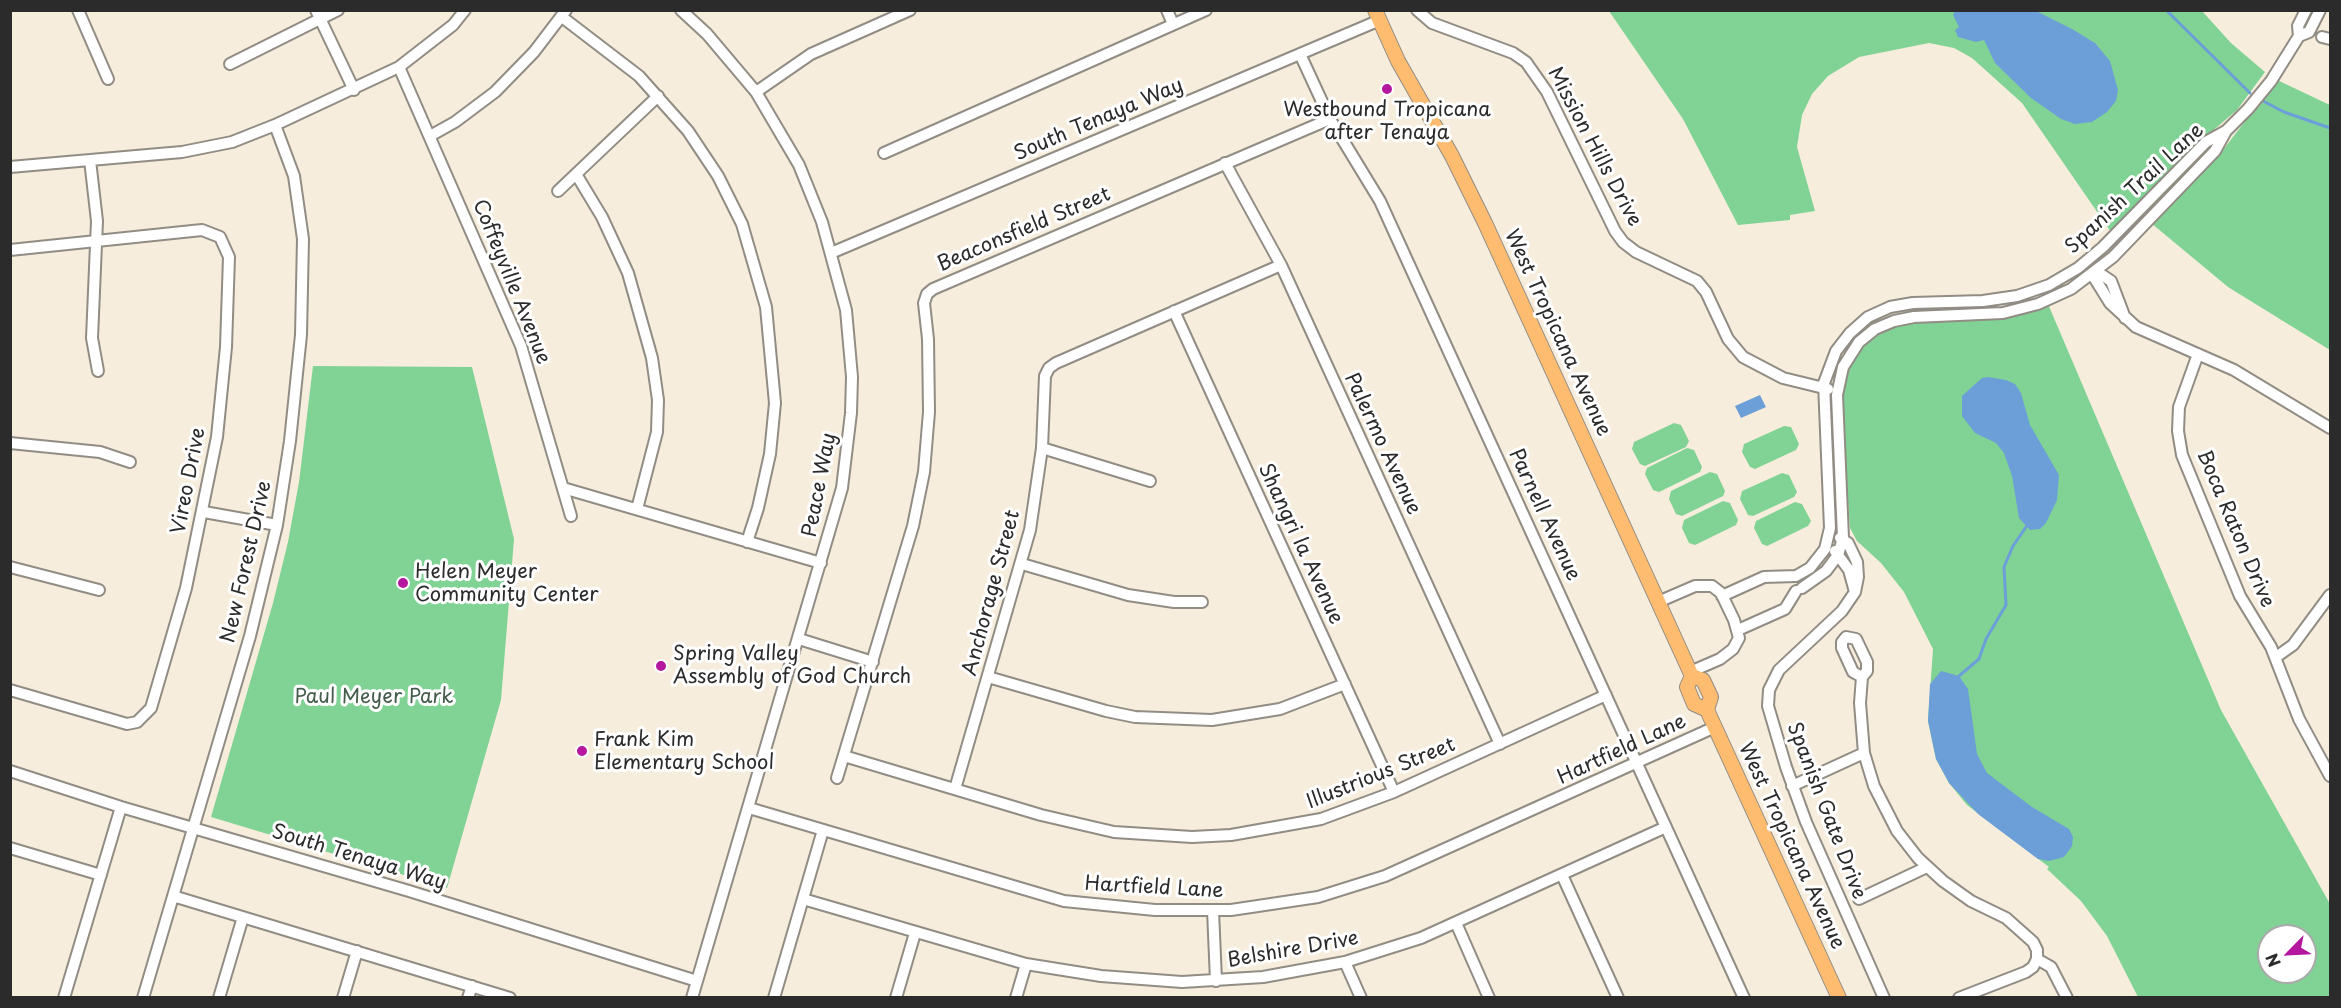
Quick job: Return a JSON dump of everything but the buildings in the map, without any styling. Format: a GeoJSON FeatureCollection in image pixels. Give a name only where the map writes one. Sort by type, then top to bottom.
{"type":"FeatureCollection","features":[{"type":"Feature","properties":{"kind":"main road","name":"West Tropicana Avenue"},"geometry":{"type":"LineString","coordinates":[[1377,15],[1398,62],[1452,156],[1485,223],[1691,674],[1703,680],[1711,697],[1707,710],[1839,998]]}},
{"type":"Feature","properties":{"kind":"street"},"geometry":{"type":"LineString","coordinates":[[78,10],[108,80]]}},
{"type":"Feature","properties":{"kind":"street"},"geometry":{"type":"LineString","coordinates":[[230,64],[318,16],[338,10]]}},
{"type":"Feature","properties":{"kind":"street"},"geometry":{"type":"LineString","coordinates":[[10,167],[182,152],[232,142],[354,90],[399,68],[453,25],[465,10]]}},
{"type":"Feature","properties":{"kind":"street","name":"Peace Way"},"geometry":{"type":"LineString","coordinates":[[681,10],[707,34],[756,92],[799,165],[822,222],[846,310],[851,413],[842,488],[692,998]]}},
{"type":"Feature","properties":{"kind":"street"},"geometry":{"type":"LineString","coordinates":[[756,92],[811,54],[910,10]]}},
{"type":"Feature","properties":{"kind":"street"},"geometry":{"type":"LineString","coordinates":[[1167,10],[1173,24]]}},
{"type":"Feature","properties":{"kind":"street"},"geometry":{"type":"LineString","coordinates":[[884,153],[1206,10]]}},
{"type":"Feature","properties":{"kind":"street","name":"Mission Hills Drive"},"geometry":{"type":"LineString","coordinates":[[1417,10],[1432,23],[1513,53],[1526,62],[1547,92],[1615,231],[1623,242],[1636,252],[1697,280],[1706,292],[1728,339],[1743,357],[1783,378],[1837,390]]}},
{"type":"Feature","properties":{"kind":"street","name":"Spanish Trail Lane"},"geometry":{"type":"LineString","coordinates":[[2300,36],[2298,26],[2306,10]]}},
{"type":"Feature","properties":{"kind":"street","name":"Spanish Trail Lane"},"geometry":{"type":"LineString","coordinates":[[1738,630],[1785,609],[1799,590],[1826,571],[1838,555],[1843,537],[1837,390],[1843,367],[1853,350],[1867,335],[1884,324],[1914,317],[1984,315],[2020,309],[2055,297],[2092,274],[2216,152],[2226,131],[2271,81],[2300,36],[2309,33],[2320,10]]}},
{"type":"Feature","properties":{"kind":"street"},"geometry":{"type":"LineString","coordinates":[[430,136],[455,122],[495,92],[534,52],[564,14],[639,76],[688,131],[718,176],[742,224],[766,307],[775,403],[770,454],[758,508],[747,542]]}},
{"type":"Feature","properties":{"kind":"street","name":"South Tenaya Way"},"geometry":{"type":"LineString","coordinates":[[831,253],[1300,54],[1377,15]]}},
{"type":"Feature","properties":{"kind":"street"},"geometry":{"type":"LineString","coordinates":[[318,16],[354,90]]}},
{"type":"Feature","properties":{"kind":"street","name":"Parnell Avenue"},"geometry":{"type":"LineString","coordinates":[[1300,54],[1330,119],[1380,201],[1744,998]]}},
{"type":"Feature","properties":{"kind":"street","name":"Coffeyville Avenue"},"geometry":{"type":"LineString","coordinates":[[399,68],[522,346],[571,516]]}},
{"type":"Feature","properties":{"kind":"street"},"geometry":{"type":"LineString","coordinates":[[558,191],[658,96]]}},
{"type":"Feature","properties":{"kind":"street","name":"Beaconsfield Street"},"geometry":{"type":"LineString","coordinates":[[837,778],[913,526],[924,472],[929,412],[928,339],[924,303],[927,294],[933,289],[1330,119]]}},
{"type":"Feature","properties":{"kind":"street","name":"New Forest Drive"},"geometry":{"type":"LineString","coordinates":[[143,998],[250,636],[277,525],[290,441],[301,336],[303,238],[294,176],[275,125]]}},
{"type":"Feature","properties":{"kind":"street","name":"Spanish Trail Lane"},"geometry":{"type":"LineString","coordinates":[[1828,542],[1830,521],[1824,388],[1836,351],[1850,333],[1868,318],[1901,304],[1983,301],[2017,296],[2064,277],[2103,247],[2206,142],[2226,131]]}},
{"type":"Feature","properties":{"kind":"street"},"geometry":{"type":"LineString","coordinates":[[90,160],[97,240],[92,338],[98,371]]}},
{"type":"Feature","properties":{"kind":"street","name":"Palermo Avenue"},"geometry":{"type":"LineString","coordinates":[[1225,163],[1281,265],[1500,744]]}},
{"type":"Feature","properties":{"kind":"street"},"geometry":{"type":"LineString","coordinates":[[576,174],[602,217],[628,273],[652,358],[658,400],[657,432],[637,509]]}},
{"type":"Feature","properties":{"kind":"street","name":"Vireo Drive"},"geometry":{"type":"LineString","coordinates":[[10,690],[127,724],[137,722],[151,708],[186,588],[204,512],[217,437],[226,347],[229,257],[220,237],[201,230],[97,240]]}},
{"type":"Feature","properties":{"kind":"street"},"geometry":{"type":"LineString","coordinates":[[10,250],[97,240]]}},
{"type":"Feature","properties":{"kind":"street","name":"Anchorage Street"},"geometry":{"type":"LineString","coordinates":[[955,789],[1022,564],[1042,448],[1045,376],[1049,368],[1281,265]]}},
{"type":"Feature","properties":{"kind":"street"},"geometry":{"type":"LineString","coordinates":[[2092,274],[2102,275],[2111,281],[2126,319],[2142,331],[2234,370],[2331,428]]}},
{"type":"Feature","properties":{"kind":"street","name":"Shangri la Avenue"},"geometry":{"type":"LineString","coordinates":[[1174,311],[1394,792]]}},
{"type":"Feature","properties":{"kind":"street","name":"Boca Raton Drive"},"geometry":{"type":"LineString","coordinates":[[2198,354],[2179,407],[2178,431],[2182,455],[2240,596],[2276,657],[2299,719],[2331,776]]}},
{"type":"Feature","properties":{"kind":"street"},"geometry":{"type":"LineString","coordinates":[[10,443],[100,452],[130,462]]}},
{"type":"Feature","properties":{"kind":"street"},"geometry":{"type":"LineString","coordinates":[[1042,448],[1150,481]]}},
{"type":"Feature","properties":{"kind":"street"},"geometry":{"type":"LineString","coordinates":[[563,488],[821,563]]}},
{"type":"Feature","properties":{"kind":"street"},"geometry":{"type":"LineString","coordinates":[[204,512],[277,525]]}},
{"type":"Feature","properties":{"kind":"street"},"geometry":{"type":"LineString","coordinates":[[1722,596],[1764,577],[1792,577],[1804,572],[1816,562],[1828,542],[1843,537],[1857,562],[1858,577],[1855,592]]}},
{"type":"Feature","properties":{"kind":"street"},"geometry":{"type":"LineString","coordinates":[[1828,542],[1849,570],[1855,592]]}},
{"type":"Feature","properties":{"kind":"street"},"geometry":{"type":"LineString","coordinates":[[1022,564],[1128,595],[1174,602],[1202,602]]}},
{"type":"Feature","properties":{"kind":"street"},"geometry":{"type":"LineString","coordinates":[[10,567],[99,590]]}},
{"type":"Feature","properties":{"kind":"street"},"geometry":{"type":"LineString","coordinates":[[1658,602],[1695,586],[1712,586],[1722,596],[1738,630],[1738,642],[1730,652],[1691,674]]}},
{"type":"Feature","properties":{"kind":"street","name":"Spanish Gate Drive"},"geometry":{"type":"LineString","coordinates":[[1855,592],[1842,610],[1784,664],[1771,682],[1768,698],[1769,714],[1792,786],[1884,998]]}},
{"type":"Feature","properties":{"kind":"street"},"geometry":{"type":"LineString","coordinates":[[2276,657],[2293,645],[2331,596]]}},
{"type":"Feature","properties":{"kind":"street"},"geometry":{"type":"LineString","coordinates":[[799,639],[873,662]]}},
{"type":"Feature","properties":{"kind":"street"},"geometry":{"type":"LineString","coordinates":[[988,677],[1106,711],[1135,717],[1212,720],[1280,709],[1345,684]]}},
{"type":"Feature","properties":{"kind":"street"},"geometry":{"type":"LineString","coordinates":[[1862,677],[1860,720],[1864,753],[1874,786],[1888,817],[1907,845],[1927,867],[1957,891],[2012,922],[2033,942],[2037,950],[2037,959],[2026,972],[1959,998]]}},
{"type":"Feature","properties":{"kind":"street","name":"Illustrious Street"},"geometry":{"type":"LineString","coordinates":[[844,756],[1041,815],[1114,832],[1192,837],[1231,835],[1322,819],[1394,792],[1606,695]]}},
{"type":"Feature","properties":{"kind":"street","name":"Hartfield Lane"},"geometry":{"type":"LineString","coordinates":[[749,808],[1064,901],[1155,910],[1213,910],[1294,902],[1385,876],[1715,727]]}},
{"type":"Feature","properties":{"kind":"street"},"geometry":{"type":"LineString","coordinates":[[1792,786],[1864,753]]}},
{"type":"Feature","properties":{"kind":"street","name":"South Tenaya Way"},"geometry":{"type":"LineString","coordinates":[[10,771],[121,807],[409,891],[697,981]]}},
{"type":"Feature","properties":{"kind":"street"},"geometry":{"type":"LineString","coordinates":[[64,998],[121,807]]}},
{"type":"Feature","properties":{"kind":"street","name":"Belshire Drive"},"geometry":{"type":"LineString","coordinates":[[803,899],[1026,964],[1101,976],[1182,982],[1263,978],[1345,962],[1421,938],[1666,827]]}},
{"type":"Feature","properties":{"kind":"street"},"geometry":{"type":"LineString","coordinates":[[774,998],[823,830]]}},
{"type":"Feature","properties":{"kind":"street"},"geometry":{"type":"LineString","coordinates":[[10,848],[101,875]]}},
{"type":"Feature","properties":{"kind":"street"},"geometry":{"type":"LineString","coordinates":[[1859,899],[1927,867]]}},
{"type":"Feature","properties":{"kind":"street"},"geometry":{"type":"LineString","coordinates":[[1562,875],[1618,998]]}},
{"type":"Feature","properties":{"kind":"street"},"geometry":{"type":"LineString","coordinates":[[173,896],[510,998]]}},
{"type":"Feature","properties":{"kind":"street"},"geometry":{"type":"LineString","coordinates":[[1213,910],[1216,981]]}},
{"type":"Feature","properties":{"kind":"street"},"geometry":{"type":"LineString","coordinates":[[219,998],[243,917]]}},
{"type":"Feature","properties":{"kind":"street"},"geometry":{"type":"LineString","coordinates":[[1456,923],[1489,998]]}},
{"type":"Feature","properties":{"kind":"street"},"geometry":{"type":"LineString","coordinates":[[896,998],[915,933]]}},
{"type":"Feature","properties":{"kind":"street"},"geometry":{"type":"LineString","coordinates":[[344,998],[357,951]]}},
{"type":"Feature","properties":{"kind":"street"},"geometry":{"type":"LineString","coordinates":[[2037,959],[2051,967],[2067,998]]}},
{"type":"Feature","properties":{"kind":"street"},"geometry":{"type":"LineString","coordinates":[[1345,962],[1361,998]]}},
{"type":"Feature","properties":{"kind":"street"},"geometry":{"type":"LineString","coordinates":[[1016,998],[1026,964]]}},
{"type":"Feature","properties":{"kind":"street"},"geometry":{"type":"LineString","coordinates":[[468,998],[472,986]]}},
{"type":"Feature","properties":{"kind":"green space"},"geometry":{"type":"Polygon","coordinates":[[[1609,11],[2202,11],[2231,43],[2265,72],[2237,110],[2203,139],[2111,232],[2022,103],[1972,58],[1954,48],[1929,43],[1859,57],[1828,76],[1812,94],[1802,115],[1797,147],[1815,211],[1790,215],[1790,220],[1738,225],[1683,119],[1609,11]]]}},
{"type":"Feature","properties":{"kind":"green space"},"geometry":{"type":"Polygon","coordinates":[[[2277,80],[2330,105],[2330,350],[2228,287],[2151,223],[2219,155],[2277,80]]]}},
{"type":"Feature","properties":{"kind":"green space"},"geometry":{"type":"Polygon","coordinates":[[[2048,304],[2221,710],[2330,904],[2330,997],[2138,997],[2107,936],[2081,901],[2047,869],[2049,867],[1967,805],[1949,783],[1936,759],[1928,721],[1933,649],[1904,592],[1881,563],[1857,541],[1850,528],[1842,424],[1842,391],[1847,369],[1866,341],[1896,326],[1915,322],[2003,318],[2048,304]]]}},
{"type":"Feature","properties":{"kind":"green space","name":"Paul Meyer Park"},"geometry":{"type":"Polygon","coordinates":[[[313,366],[472,367],[514,539],[501,700],[447,888],[211,817],[273,603],[288,542],[299,482],[313,366]]]}},
{"type":"Feature","properties":{"kind":"green space"},"geometry":{"type":"Polygon","coordinates":[[[1674,423],[1681,425],[1689,441],[1686,447],[1645,466],[1640,464],[1632,449],[1634,442],[1674,423]]]}},
{"type":"Feature","properties":{"kind":"green space"},"geometry":{"type":"Polygon","coordinates":[[[1784,426],[1791,427],[1799,444],[1796,450],[1755,469],[1750,467],[1742,452],[1744,444],[1784,426]]]}},
{"type":"Feature","properties":{"kind":"green space"},"geometry":{"type":"Polygon","coordinates":[[[1687,448],[1694,450],[1702,467],[1700,472],[1659,492],[1653,490],[1645,474],[1647,468],[1687,448]]]}},
{"type":"Feature","properties":{"kind":"green space"},"geometry":{"type":"Polygon","coordinates":[[[1710,472],[1717,474],[1725,491],[1723,496],[1682,516],[1676,514],[1669,499],[1671,491],[1710,472]]]}},
{"type":"Feature","properties":{"kind":"green space"},"geometry":{"type":"Polygon","coordinates":[[[1782,473],[1789,475],[1797,492],[1794,497],[1753,516],[1748,515],[1740,499],[1742,491],[1782,473]]]}},
{"type":"Feature","properties":{"kind":"green space"},"geometry":{"type":"Polygon","coordinates":[[[1723,501],[1730,503],[1738,520],[1736,525],[1695,545],[1689,543],[1682,528],[1684,520],[1723,501]]]}},
{"type":"Feature","properties":{"kind":"green space"},"geometry":{"type":"Polygon","coordinates":[[[1795,502],[1802,504],[1811,521],[1808,526],[1767,546],[1762,544],[1754,528],[1756,521],[1795,502]]]}},
{"type":"Feature","properties":{"kind":"water"},"geometry":{"type":"Polygon","coordinates":[[[1955,11],[2036,11],[2072,29],[2095,43],[2110,61],[2118,90],[2116,101],[2107,112],[2092,122],[2075,124],[2061,119],[2031,98],[1995,63],[1984,40],[1976,42],[1958,37],[1955,30],[1959,27],[1953,15],[1955,11]]]}},
{"type":"Feature","properties":{"kind":"water"},"geometry":{"type":"Polygon","coordinates":[[[1988,377],[2015,384],[2021,393],[2030,425],[2059,475],[2057,500],[2046,523],[2040,529],[2030,530],[2019,518],[2012,476],[2004,453],[1996,443],[1975,433],[1962,416],[1962,396],[1982,378],[1988,377]]]}},
{"type":"Feature","properties":{"kind":"water"},"geometry":{"type":"Polygon","coordinates":[[[1760,395],[1766,407],[1741,418],[1735,406],[1760,395]]]}},
{"type":"Feature","properties":{"kind":"water"},"geometry":{"type":"Polygon","coordinates":[[[1941,671],[1959,676],[1968,689],[1977,754],[1987,773],[2032,807],[2069,829],[2073,837],[2072,846],[2064,857],[2049,861],[2038,859],[1978,814],[1949,783],[1936,759],[1928,721],[1930,684],[1941,671]]]}},
{"type":"Feature","properties":{"kind":"waterway"},"geometry":{"type":"LineString","coordinates":[[2166,10],[2250,93]]}},
{"type":"Feature","properties":{"kind":"waterway"},"geometry":{"type":"LineString","coordinates":[[2263,101],[2284,112],[2330,128]]}},
{"type":"Feature","properties":{"kind":"waterway"},"geometry":{"type":"LineString","coordinates":[[1959,676],[1979,659],[1986,639],[2006,605],[2004,567],[2013,546],[2026,527]]}},
{"type":"Feature","properties":{"kind":"place","name":"Westbound Tropicana after Tenaya"},"geometry":{"type":"Point","coordinates":[1387,89]}},
{"type":"Feature","properties":{"kind":"place","name":"Helen Meyer Community Center"},"geometry":{"type":"Point","coordinates":[403,583]}},
{"type":"Feature","properties":{"kind":"place","name":"Spring Valley Assembly of God Church"},"geometry":{"type":"Point","coordinates":[661,666]}},
{"type":"Feature","properties":{"kind":"place","name":"Frank Kim Elementary School"},"geometry":{"type":"Point","coordinates":[582,751]}}]}
